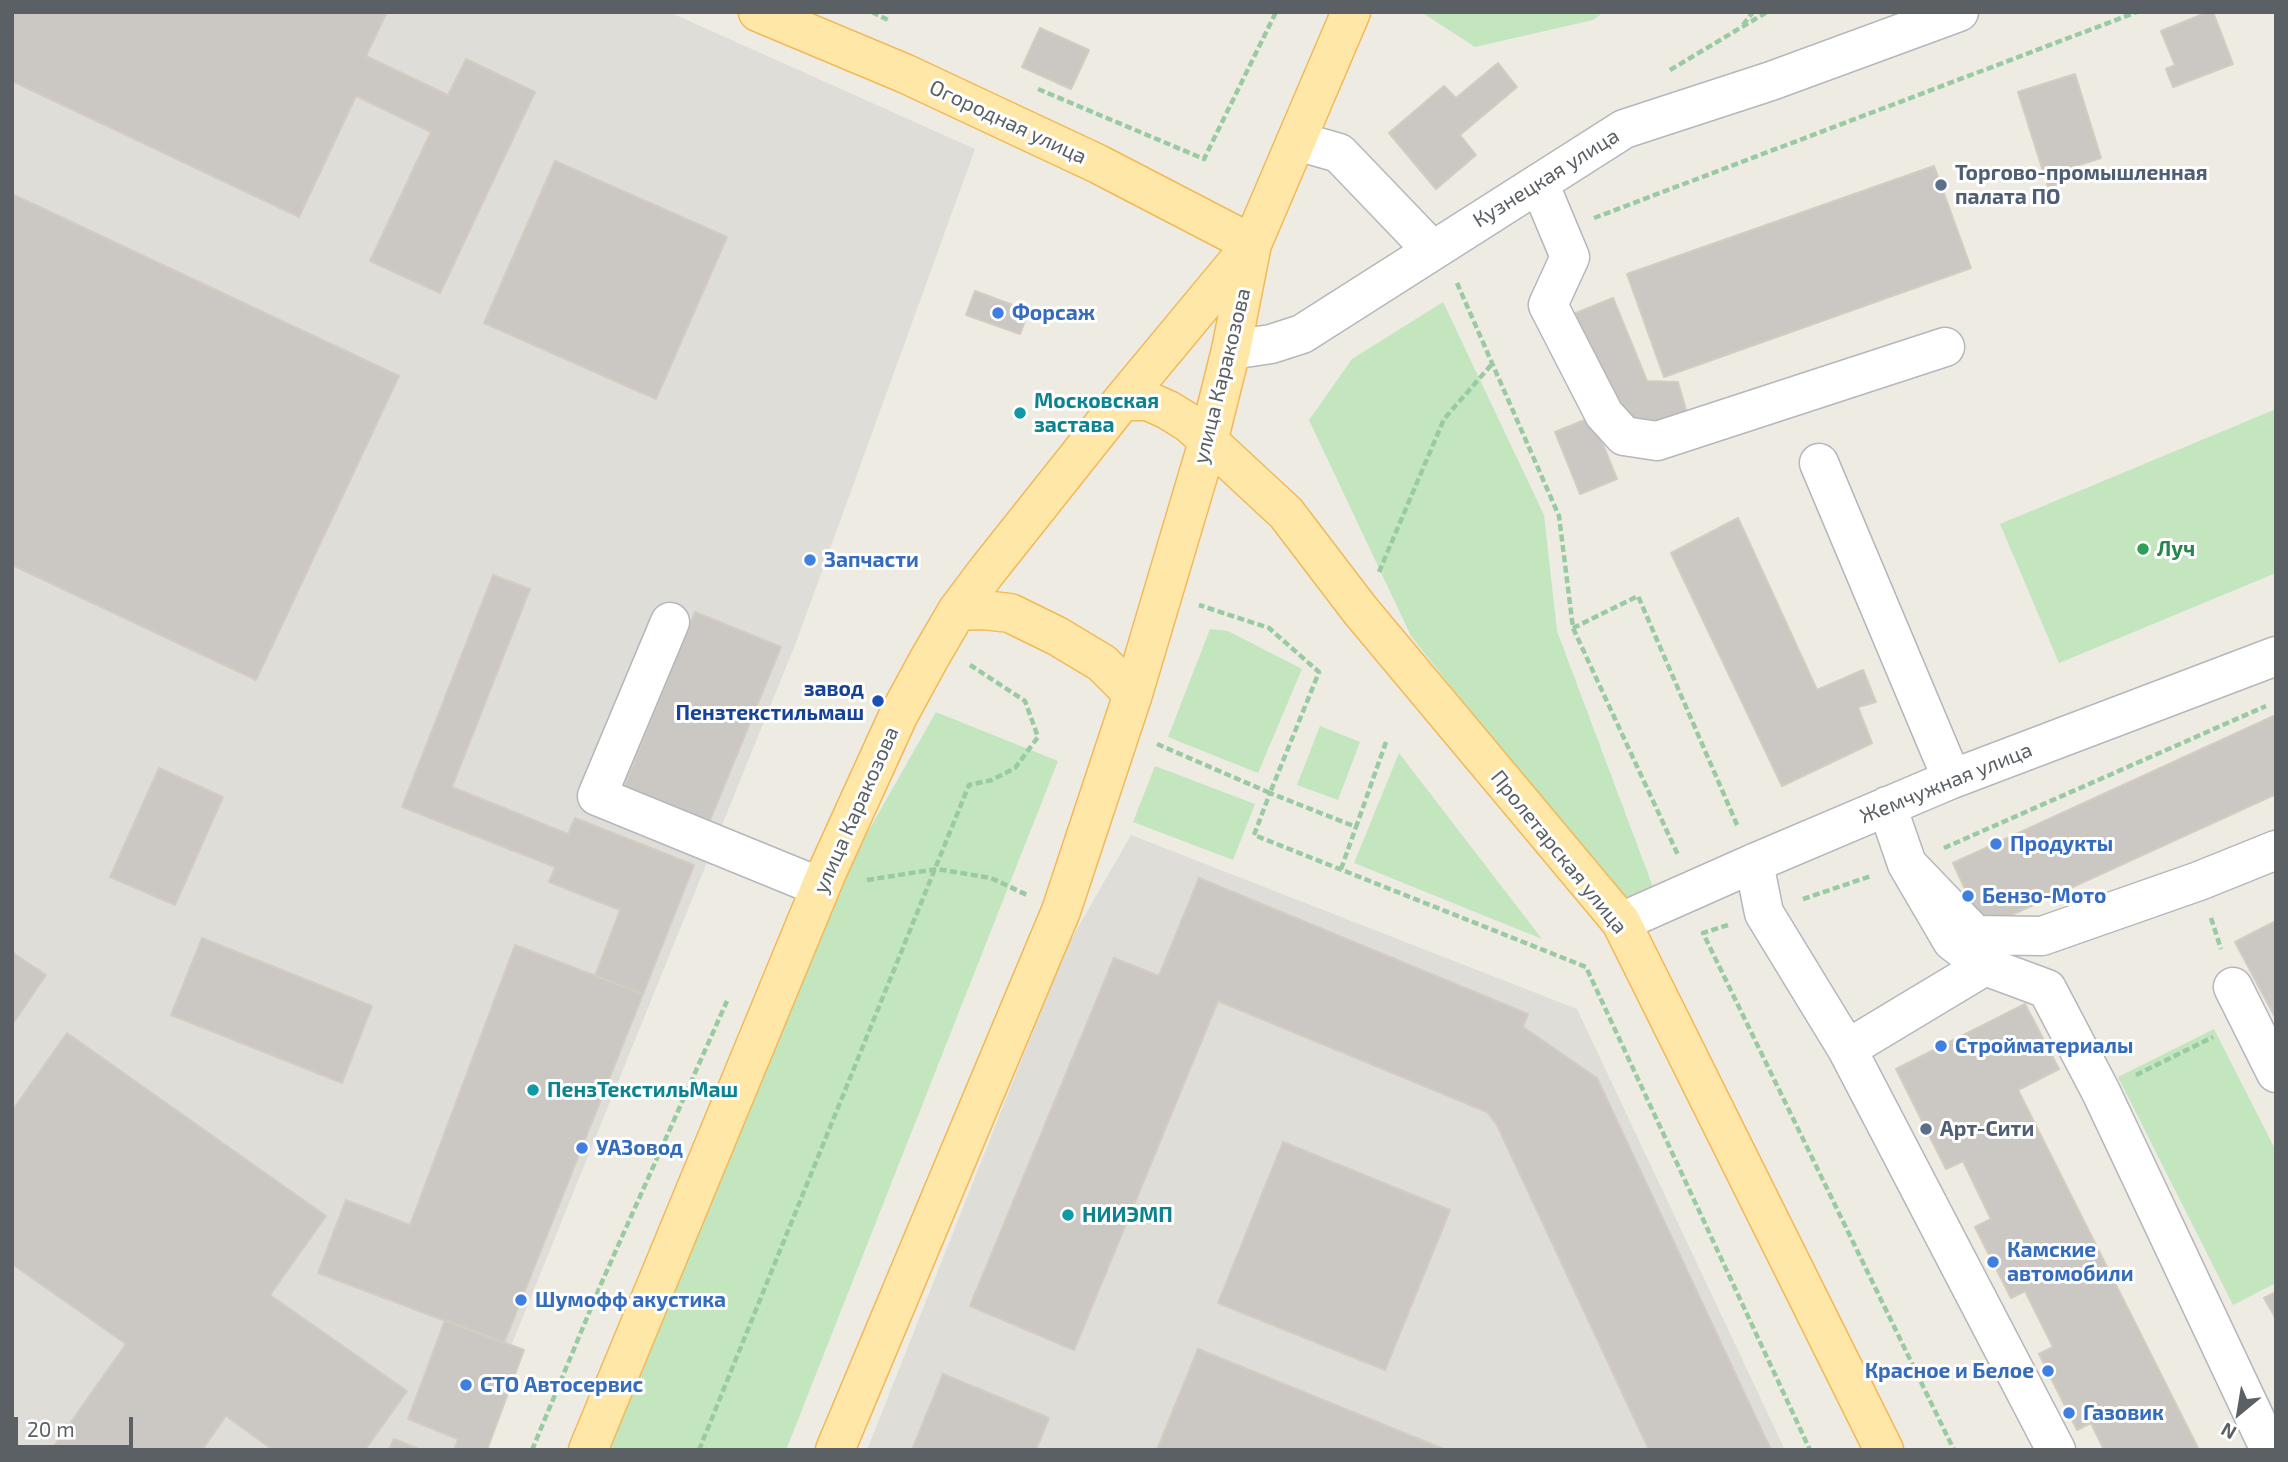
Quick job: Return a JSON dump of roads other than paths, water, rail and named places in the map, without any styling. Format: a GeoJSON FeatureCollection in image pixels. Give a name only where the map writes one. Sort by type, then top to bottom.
{"type":"FeatureCollection","features":[{"type":"Feature","properties":{"kind":"main road","name":"Огородная улица"},"geometry":{"type":"LineString","coordinates":[[758,12],[905,74],[1086,159],[1252,244]]}},
{"type":"Feature","properties":{"kind":"main road","name":"улица Каракозова"},"geometry":{"type":"LineString","coordinates":[[835,1450],[1061,911],[1133,694],[1208,442],[1231,350],[1252,244],[1351,12]]}},
{"type":"Feature","properties":{"kind":"main road","name":"улица Каракозова"},"geometry":{"type":"LineString","coordinates":[[588,1450],[820,887],[898,716],[957,611],[1122,401],[1252,244]]}},
{"type":"Feature","properties":{"kind":"main road","name":"Пролетарская улица"},"geometry":{"type":"LineString","coordinates":[[1122,401],[1148,401],[1189,423],[1286,513],[1360,610],[1621,922],[1884,1450]]}},
{"type":"Feature","properties":{"kind":"main road"},"geometry":{"type":"LineString","coordinates":[[957,611],[1010,613],[1057,636],[1102,663],[1133,694]]}},
{"type":"Feature","properties":{"kind":"street","name":"Кузнецкая улица"},"geometry":{"type":"LineString","coordinates":[[1231,350],[1271,344],[1302,334],[1443,261],[1539,183],[1624,129],[1771,82],[1959,12]]}},
{"type":"Feature","properties":{"kind":"street"},"geometry":{"type":"LineString","coordinates":[[1297,141],[1339,153],[1443,261]]}},
{"type":"Feature","properties":{"kind":"street"},"geometry":{"type":"LineString","coordinates":[[1539,183],[1570,257],[1548,305],[1604,414],[1624,436],[1657,441],[1945,347]]}},
{"type":"Feature","properties":{"kind":"street"},"geometry":{"type":"LineString","coordinates":[[1819,463],[1952,779]]}},
{"type":"Feature","properties":{"kind":"street"},"geometry":{"type":"LineString","coordinates":[[670,622],[597,796],[820,887]]}},
{"type":"Feature","properties":{"kind":"street","name":"Жемчужная улица"},"geometry":{"type":"LineString","coordinates":[[1621,922],[1952,779],[2276,656]]}},
{"type":"Feature","properties":{"kind":"street"},"geometry":{"type":"LineString","coordinates":[[1887,806],[1907,864],[1952,941],[1985,966],[2048,989],[2101,1092],[2270,1450]]}},
{"type":"Feature","properties":{"kind":"street"},"geometry":{"type":"LineString","coordinates":[[1907,864],[1975,935],[2042,936],[2199,881],[2276,850]]}},
{"type":"Feature","properties":{"kind":"street"},"geometry":{"type":"LineString","coordinates":[[1754,863],[1764,913],[1847,1049],[2056,1450]]}},
{"type":"Feature","properties":{"kind":"street"},"geometry":{"type":"LineString","coordinates":[[1847,1049],[1985,966]]}},
{"type":"Feature","properties":{"kind":"street"},"geometry":{"type":"LineString","coordinates":[[2241,1003],[2276,1073]]}},
{"type":"Feature","properties":{"kind":"place","name":"Торгово-промышленная палата ПО"},"geometry":{"type":"Point","coordinates":[1941,185]}},
{"type":"Feature","properties":{"kind":"place","name":"Форсаж"},"geometry":{"type":"Point","coordinates":[998,313]}},
{"type":"Feature","properties":{"kind":"place","name":"Московская застава"},"geometry":{"type":"Point","coordinates":[1020,413]}},
{"type":"Feature","properties":{"kind":"place","name":"Луч"},"geometry":{"type":"Point","coordinates":[2143,549]}},
{"type":"Feature","properties":{"kind":"place","name":"Запчасти"},"geometry":{"type":"Point","coordinates":[810,560]}},
{"type":"Feature","properties":{"kind":"place","name":"завод Пензтекстильмаш"},"geometry":{"type":"Point","coordinates":[878,701]}},
{"type":"Feature","properties":{"kind":"place","name":"Продукты"},"geometry":{"type":"Point","coordinates":[1996,844]}},
{"type":"Feature","properties":{"kind":"place","name":"Бензо-Мото"},"geometry":{"type":"Point","coordinates":[1968,896]}},
{"type":"Feature","properties":{"kind":"place","name":"Стройматериалы"},"geometry":{"type":"Point","coordinates":[1941,1046]}},
{"type":"Feature","properties":{"kind":"place","name":"ПензТекстильМаш"},"geometry":{"type":"Point","coordinates":[533,1090]}},
{"type":"Feature","properties":{"kind":"place","name":"Арт-Сити"},"geometry":{"type":"Point","coordinates":[1926,1129]}},
{"type":"Feature","properties":{"kind":"place","name":"УАЗовод"},"geometry":{"type":"Point","coordinates":[582,1148]}},
{"type":"Feature","properties":{"kind":"place","name":"НИИЭМП"},"geometry":{"type":"Point","coordinates":[1068,1215]}},
{"type":"Feature","properties":{"kind":"place","name":"Камские автомобили"},"geometry":{"type":"Point","coordinates":[1993,1262]}},
{"type":"Feature","properties":{"kind":"place","name":"Шумофф акустика"},"geometry":{"type":"Point","coordinates":[521,1300]}},
{"type":"Feature","properties":{"kind":"place","name":"Красное и Белое"},"geometry":{"type":"Point","coordinates":[2048,1371]}},
{"type":"Feature","properties":{"kind":"place","name":"СТО Автосервис"},"geometry":{"type":"Point","coordinates":[466,1385]}},
{"type":"Feature","properties":{"kind":"place","name":"Газовик"},"geometry":{"type":"Point","coordinates":[2069,1413]}}]}
